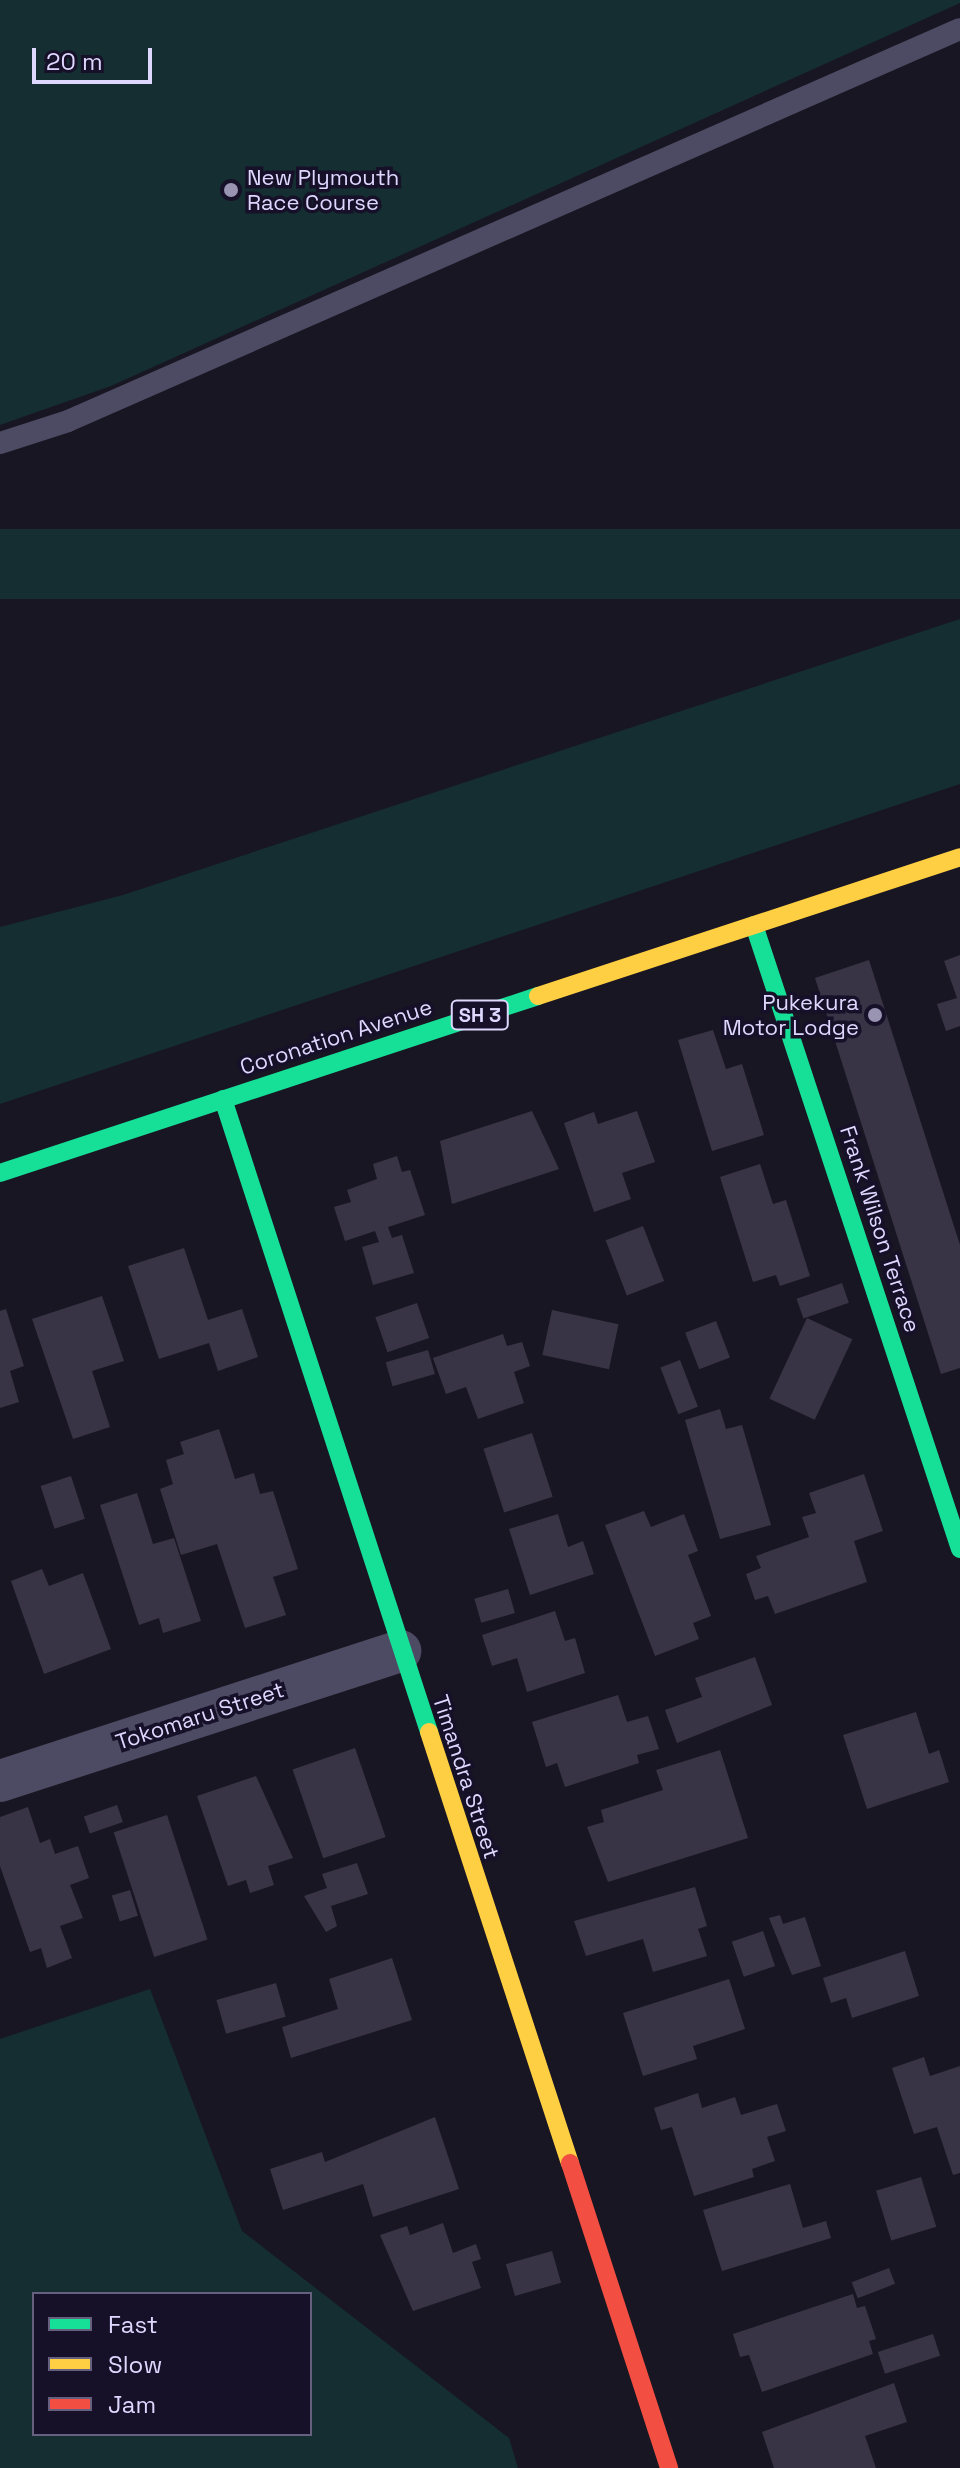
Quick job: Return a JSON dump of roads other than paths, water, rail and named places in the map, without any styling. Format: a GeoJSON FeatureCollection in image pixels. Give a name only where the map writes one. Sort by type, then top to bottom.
{"type":"FeatureCollection","features":[{"type":"Feature","properties":{"kind":"main road","name":"Coronation Avenue"},"geometry":{"type":"LineString","coordinates":[[0,1173],[960,857]]}},
{"type":"Feature","properties":{"kind":"main road","name":"Frank Wilson Terrace"},"geometry":{"type":"LineString","coordinates":[[754,925],[960,1549]]}},
{"type":"Feature","properties":{"kind":"main road","name":"Timandra Street"},"geometry":{"type":"LineString","coordinates":[[223,1099],[400,1651],[669,2468]]}},
{"type":"Feature","properties":{"kind":"street","name":"Tokomaru Street"},"geometry":{"type":"LineString","coordinates":[[0,1781],[400,1651]]}},
{"type":"Feature","properties":{"kind":"lane"},"geometry":{"type":"LineString","coordinates":[[0,443],[68,421],[960,29]]}},
{"type":"Feature","properties":{"kind":"place","name":"New Plymouth Race Course"},"geometry":{"type":"Point","coordinates":[231,190]}},
{"type":"Feature","properties":{"kind":"place","name":"Pukekura Motor Lodge"},"geometry":{"type":"Point","coordinates":[875,1015]}}]}
